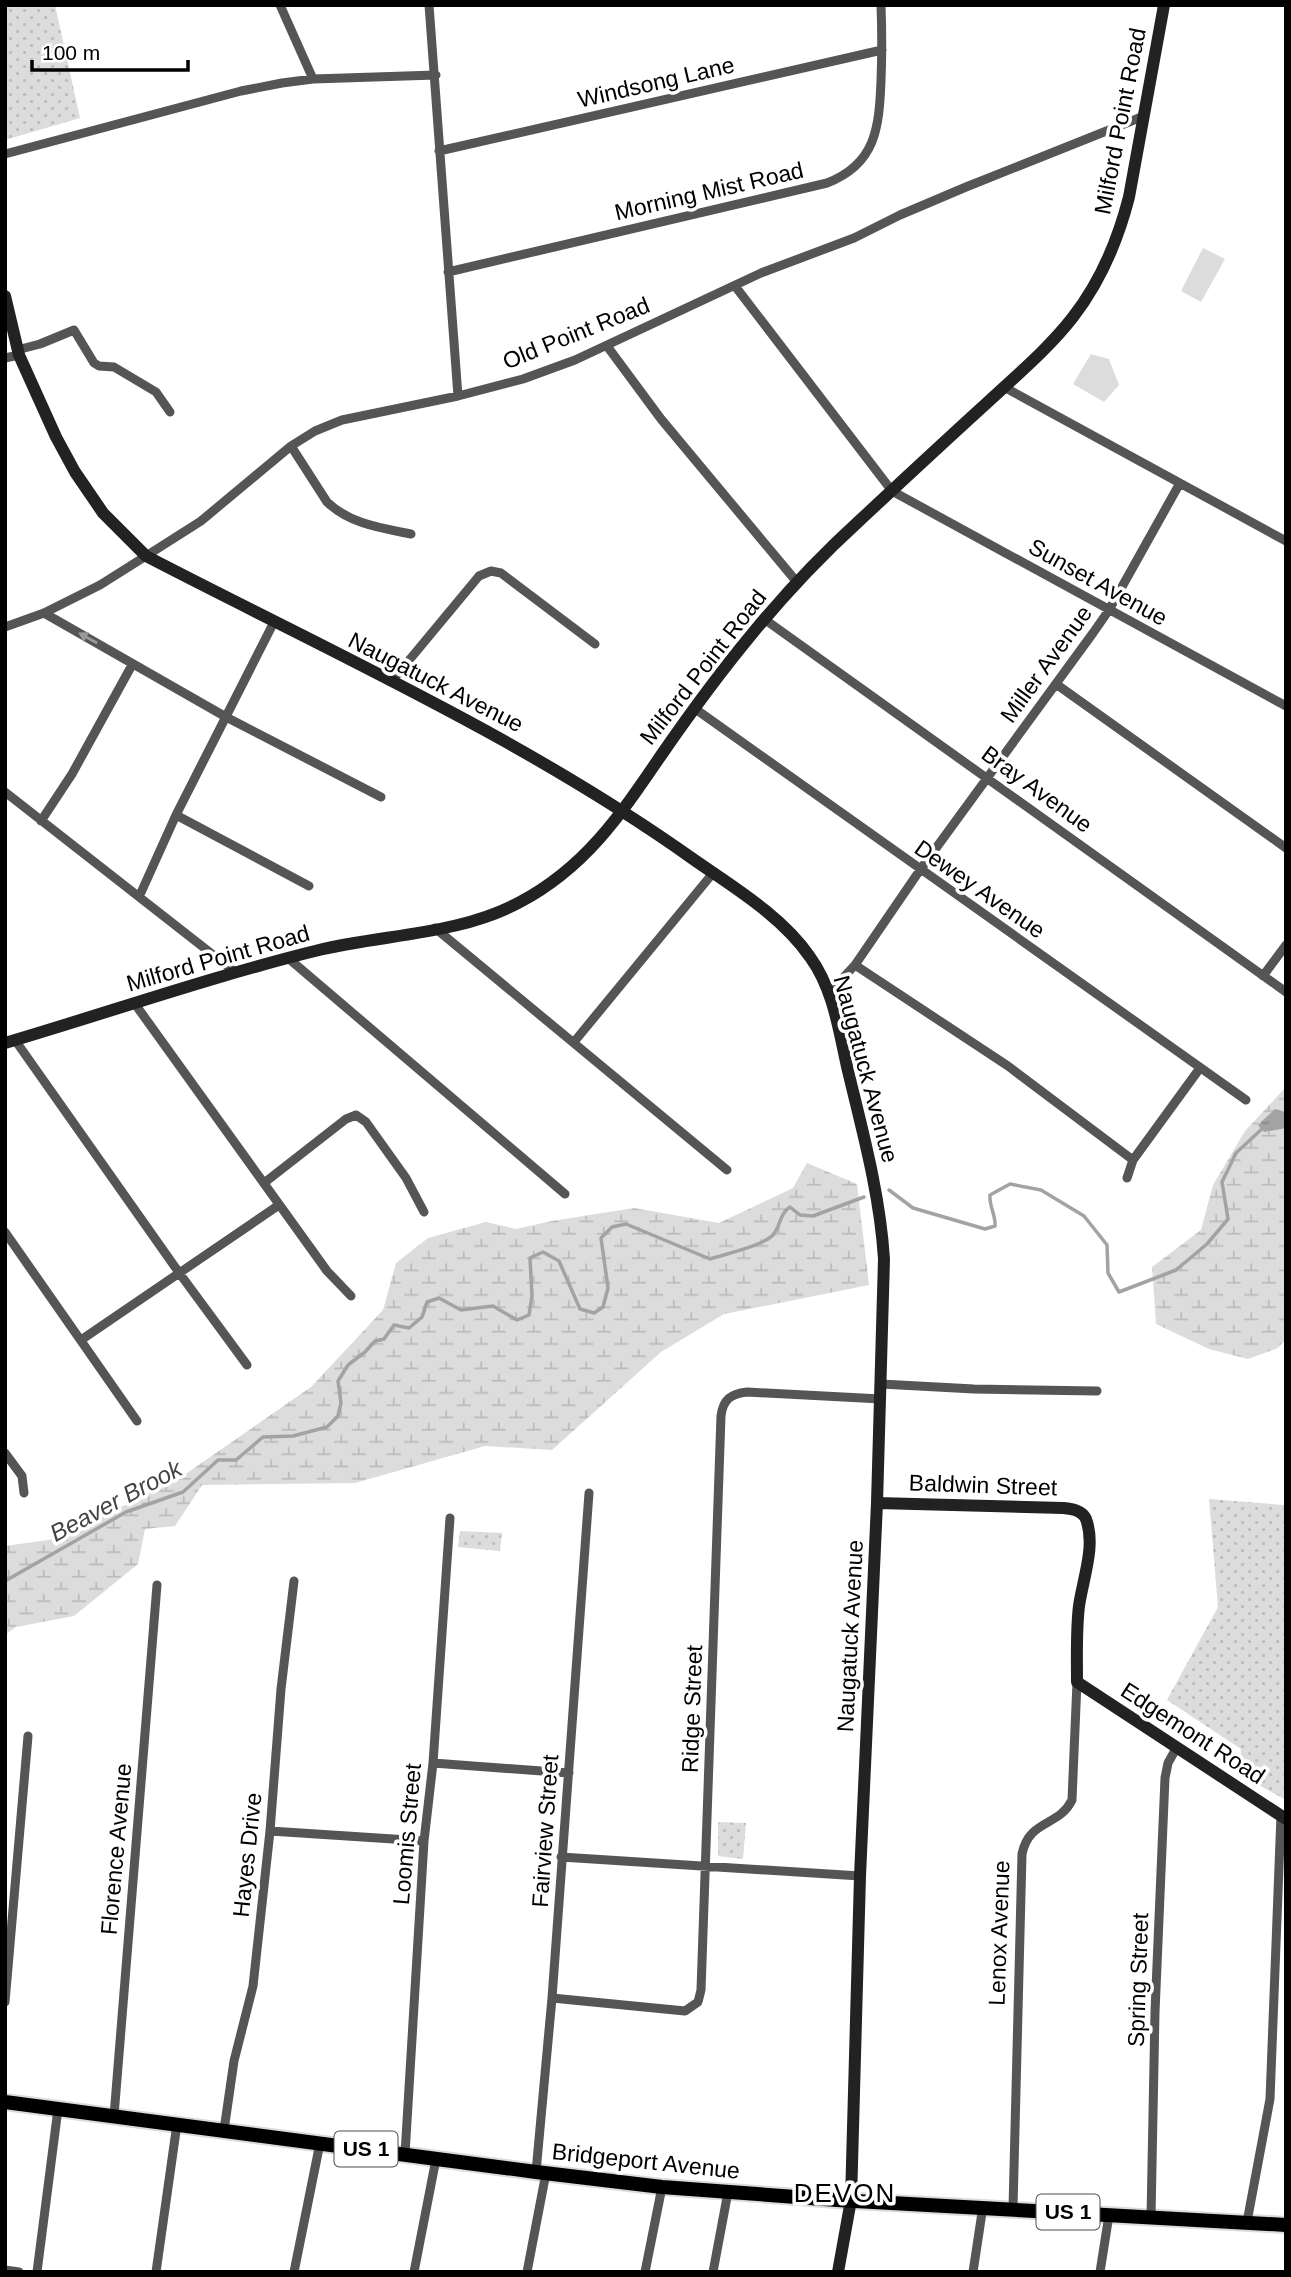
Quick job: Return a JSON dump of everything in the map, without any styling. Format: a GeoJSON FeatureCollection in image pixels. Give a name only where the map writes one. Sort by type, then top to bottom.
{"type":"FeatureCollection","features":[{"type":"Feature","properties":{"kind":"main road","name":"Bridgeport Avenue"},"geometry":{"type":"LineString","coordinates":[[5,2102],[662,2187],[1286,2225]]}},
{"type":"Feature","properties":{"kind":"street"},"geometry":{"type":"LineString","coordinates":[[280,5],[313,79]]}},
{"type":"Feature","properties":{"kind":"street"},"geometry":{"type":"LineString","coordinates":[[429,5],[458,396]]}},
{"type":"Feature","properties":{"kind":"street","name":"Morning Mist Road"},"geometry":{"type":"LineString","coordinates":[[448,272],[835,180],[856,166],[873,142],[880,113],[881,5]]}},
{"type":"Feature","properties":{"kind":"street","name":"Milford Point Road"},"geometry":{"type":"LineString","coordinates":[[10,1041],[288,958],[355,942],[464,923],[496,913],[545,888],[579,862],[622,811],[722,670],[796,582],[1004,387],[1066,325],[1081,306],[1105,267],[1122,223],[1164,5]]}},
{"type":"Feature","properties":{"kind":"street","name":"Windsong Lane"},"geometry":{"type":"LineString","coordinates":[[439,151],[882,50]]}},
{"type":"Feature","properties":{"kind":"street"},"geometry":{"type":"LineString","coordinates":[[5,154],[241,90],[313,79],[436,75]]}},
{"type":"Feature","properties":{"kind":"street","name":"Old Point Road"},"geometry":{"type":"LineString","coordinates":[[5,627],[44,613],[100,585],[146,556],[201,520],[291,446],[314,431],[342,420],[458,396],[543,372],[607,346],[761,273],[854,238],[966,187],[1144,116]]}},
{"type":"Feature","properties":{"kind":"street"},"geometry":{"type":"LineString","coordinates":[[734,286],[892,491]]}},
{"type":"Feature","properties":{"kind":"street","name":"Naugatuck Avenue"},"geometry":{"type":"LineString","coordinates":[[5,296],[18,352],[57,437],[89,494],[119,531],[146,556],[511,744],[622,811],[766,912],[809,955],[829,993],[869,1156],[883,1238],[881,1399],[860,1876],[851,2200],[838,2272]]}},
{"type":"Feature","properties":{"kind":"street"},"geometry":{"type":"LineString","coordinates":[[5,358],[74,330],[94,363],[114,367],[156,392],[170,412]]}},
{"type":"Feature","properties":{"kind":"street"},"geometry":{"type":"LineString","coordinates":[[607,346],[670,430],[796,582]]}},
{"type":"Feature","properties":{"kind":"street"},"geometry":{"type":"LineString","coordinates":[[1004,387],[1286,541]]}},
{"type":"Feature","properties":{"kind":"street"},"geometry":{"type":"LineString","coordinates":[[291,446],[327,502],[343,516],[411,534]]}},
{"type":"Feature","properties":{"kind":"street","name":"Miller Avenue"},"geometry":{"type":"LineString","coordinates":[[829,993],[855,965],[919,870],[1109,610],[1180,484]]}},
{"type":"Feature","properties":{"kind":"street","name":"Sunset Avenue"},"geometry":{"type":"LineString","coordinates":[[892,491],[1286,706]]}},
{"type":"Feature","properties":{"kind":"street"},"geometry":{"type":"LineString","coordinates":[[391,682],[479,576],[491,571],[501,573],[595,644]]}},
{"type":"Feature","properties":{"kind":"street"},"geometry":{"type":"LineString","coordinates":[[44,613],[226,717],[381,797]]}},
{"type":"Feature","properties":{"kind":"street","name":"Bray Avenue"},"geometry":{"type":"LineString","coordinates":[[764,619],[1286,992]]}},
{"type":"Feature","properties":{"kind":"street"},"geometry":{"type":"LineString","coordinates":[[139,897],[176,816],[274,622]]}},
{"type":"Feature","properties":{"kind":"street"},"geometry":{"type":"LineString","coordinates":[[41,821],[72,774],[132,665]]}},
{"type":"Feature","properties":{"kind":"street"},"geometry":{"type":"LineString","coordinates":[[1056,684],[1286,848]]}},
{"type":"Feature","properties":{"kind":"street","name":"Dewey Avenue"},"geometry":{"type":"LineString","coordinates":[[694,708],[1246,1100]]}},
{"type":"Feature","properties":{"kind":"street"},"geometry":{"type":"LineString","coordinates":[[5,792],[235,972]]}},
{"type":"Feature","properties":{"kind":"street"},"geometry":{"type":"LineString","coordinates":[[176,816],[310,886]]}},
{"type":"Feature","properties":{"kind":"street"},"geometry":{"type":"LineString","coordinates":[[574,1042],[713,873]]}},
{"type":"Feature","properties":{"kind":"street"},"geometry":{"type":"LineString","coordinates":[[435,929],[727,1170]]}},
{"type":"Feature","properties":{"kind":"street"},"geometry":{"type":"LineString","coordinates":[[1263,976],[1286,945]]}},
{"type":"Feature","properties":{"kind":"street"},"geometry":{"type":"LineString","coordinates":[[288,958],[565,1194]]}},
{"type":"Feature","properties":{"kind":"street"},"geometry":{"type":"LineString","coordinates":[[855,965],[1008,1066],[1133,1160]]}},
{"type":"Feature","properties":{"kind":"street"},"geometry":{"type":"LineString","coordinates":[[135,1004],[327,1271],[351,1296]]}},
{"type":"Feature","properties":{"kind":"street"},"geometry":{"type":"LineString","coordinates":[[10,1041],[247,1365]]}},
{"type":"Feature","properties":{"kind":"street"},"geometry":{"type":"LineString","coordinates":[[1127,1178],[1133,1160],[1200,1068]]}},
{"type":"Feature","properties":{"kind":"street"},"geometry":{"type":"LineString","coordinates":[[264,1183],[346,1119],[356,1115],[366,1122],[406,1178],[424,1212]]}},
{"type":"Feature","properties":{"kind":"street"},"geometry":{"type":"LineString","coordinates":[[81,1340],[279,1205]]}},
{"type":"Feature","properties":{"kind":"street"},"geometry":{"type":"LineString","coordinates":[[5,1232],[137,1421]]}},
{"type":"Feature","properties":{"kind":"street"},"geometry":{"type":"LineString","coordinates":[[881,1384],[974,1390],[1097,1391]]}},
{"type":"Feature","properties":{"kind":"street","name":"Ridge Street"},"geometry":{"type":"LineString","coordinates":[[552,1998],[685,2011],[698,2002],[701,1990],[721,1416],[725,1402],[730,1396],[747,1392],[881,1399]]}},
{"type":"Feature","properties":{"kind":"street"},"geometry":{"type":"LineString","coordinates":[[5,1452],[22,1476],[24,1493]]}},
{"type":"Feature","properties":{"kind":"street","name":"Fairview Street"},"geometry":{"type":"LineString","coordinates":[[527,2272],[541,2173],[589,1493]]}},
{"type":"Feature","properties":{"kind":"street","name":"Baldwin Street"},"geometry":{"type":"LineString","coordinates":[[877,1503],[1071,1509],[1085,1516]]}},
{"type":"Feature","properties":{"kind":"street","name":"Lenox Avenue"},"geometry":{"type":"LineString","coordinates":[[1013,2208],[1022,1854],[1025,1842],[1033,1831],[1064,1812],[1072,1800],[1078,1614],[1089,1548],[1085,1516]]}},
{"type":"Feature","properties":{"kind":"street","name":"Loomis Street"},"geometry":{"type":"LineString","coordinates":[[405,2154],[424,1841],[433,1763],[450,1518]]}},
{"type":"Feature","properties":{"kind":"street","name":"Hayes Drive"},"geometry":{"type":"LineString","coordinates":[[223,2130],[234,2061],[253,1986],[294,1581]]}},
{"type":"Feature","properties":{"kind":"street","name":"Florence Avenue"},"geometry":{"type":"LineString","coordinates":[[114,2116],[157,1585]]}},
{"type":"Feature","properties":{"kind":"street","name":"Edgemont Road"},"geometry":{"type":"LineString","coordinates":[[1077,1682],[1283,1817]]}},
{"type":"Feature","properties":{"kind":"street"},"geometry":{"type":"LineString","coordinates":[[5,2003],[28,1736]]}},
{"type":"Feature","properties":{"kind":"street","name":"Spring Street"},"geometry":{"type":"LineString","coordinates":[[1151,2217],[1155,2012],[1165,1778],[1168,1763],[1177,1748]]}},
{"type":"Feature","properties":{"kind":"street"},"geometry":{"type":"LineString","coordinates":[[433,1763],[569,1773]]}},
{"type":"Feature","properties":{"kind":"street"},"geometry":{"type":"LineString","coordinates":[[1247,2222],[1270,2099],[1283,1817]]}},
{"type":"Feature","properties":{"kind":"street"},"geometry":{"type":"LineString","coordinates":[[270,1831],[424,1841]]}},
{"type":"Feature","properties":{"kind":"street"},"geometry":{"type":"LineString","coordinates":[[562,1857],[860,1876]]}},
{"type":"Feature","properties":{"kind":"street"},"geometry":{"type":"LineString","coordinates":[[37,2272],[58,2109]]}},
{"type":"Feature","properties":{"kind":"street"},"geometry":{"type":"LineString","coordinates":[[156,2272],[177,2124]]}},
{"type":"Feature","properties":{"kind":"street"},"geometry":{"type":"LineString","coordinates":[[294,2272],[320,2143]]}},
{"type":"Feature","properties":{"kind":"street"},"geometry":{"type":"LineString","coordinates":[[414,2272],[436,2159]]}},
{"type":"Feature","properties":{"kind":"street"},"geometry":{"type":"LineString","coordinates":[[645,2272],[662,2187]]}},
{"type":"Feature","properties":{"kind":"street"},"geometry":{"type":"LineString","coordinates":[[713,2272],[728,2193]]}},
{"type":"Feature","properties":{"kind":"street"},"geometry":{"type":"LineString","coordinates":[[973,2272],[983,2206]]}},
{"type":"Feature","properties":{"kind":"street"},"geometry":{"type":"LineString","coordinates":[[1100,2272],[1109,2215]]}},
{"type":"Feature","properties":{"kind":"street"},"geometry":{"type":"LineString","coordinates":[[5,2270],[19,2272]]}},
{"type":"Feature","properties":{"kind":"green space"},"geometry":{"type":"Polygon","coordinates":[[[5,5],[55,5],[80,118],[5,140],[5,5]]]}},
{"type":"Feature","properties":{"kind":"green space"},"geometry":{"type":"Polygon","coordinates":[[[1203,248],[1225,259],[1201,302],[1181,291],[1203,248]]]}},
{"type":"Feature","properties":{"kind":"green space"},"geometry":{"type":"Polygon","coordinates":[[[1091,354],[1109,359],[1119,385],[1104,402],[1073,384],[1091,354]]]}},
{"type":"Feature","properties":{"kind":"green space"},"geometry":{"type":"Polygon","coordinates":[[[1286,1087],[1286,1339],[1278,1348],[1248,1359],[1209,1349],[1156,1324],[1152,1267],[1201,1230],[1213,1185],[1245,1131],[1286,1087]]]}},
{"type":"Feature","properties":{"kind":"green space"},"geometry":{"type":"Polygon","coordinates":[[[807,1163],[857,1184],[869,1285],[724,1314],[661,1352],[552,1450],[485,1446],[355,1483],[202,1485],[175,1526],[145,1529],[138,1564],[74,1616],[16,1627],[5,1635],[5,1546],[55,1539],[177,1480],[311,1387],[383,1310],[396,1263],[428,1238],[486,1222],[516,1229],[634,1208],[719,1223],[793,1188],[807,1163]]]}},
{"type":"Feature","properties":{"kind":"green space"},"geometry":{"type":"Polygon","coordinates":[[[1209,1499],[1284,1505],[1286,1800],[1239,1774],[1241,1749],[1167,1700],[1218,1607],[1209,1499]]]}},
{"type":"Feature","properties":{"kind":"green space"},"geometry":{"type":"Polygon","coordinates":[[[460,1531],[502,1533],[500,1551],[458,1547],[460,1531]]]}},
{"type":"Feature","properties":{"kind":"green space"},"geometry":{"type":"Polygon","coordinates":[[[718,1822],[746,1823],[743,1859],[718,1856],[718,1822]]]}},
{"type":"Feature","properties":{"kind":"water"},"geometry":{"type":"Polygon","coordinates":[[[1275,1109],[1286,1112],[1286,1128],[1264,1132],[1258,1125],[1275,1109]]]}},
{"type":"Feature","properties":{"kind":"waterway","name":"Beaver Brook"},"geometry":{"type":"LineString","coordinates":[[889,1190],[913,1208],[985,1229],[995,1226],[990,1195],[1010,1184],[1041,1190],[1084,1216],[1107,1245],[1108,1273],[1119,1292],[1176,1270],[1207,1244],[1228,1219],[1222,1182],[1236,1153],[1264,1127]]}},
{"type":"Feature","properties":{"kind":"waterway","name":"Beaver Brook"},"geometry":{"type":"LineString","coordinates":[[5,1581],[126,1512],[183,1492],[218,1460],[236,1460],[263,1437],[293,1436],[327,1427],[338,1416],[341,1403],[338,1381],[348,1365],[375,1341],[384,1339],[394,1325],[409,1328],[422,1317],[427,1302],[439,1298],[461,1310],[493,1306],[517,1320],[529,1315],[532,1296],[530,1258],[543,1252],[559,1261],[580,1309],[594,1313],[603,1307],[608,1288],[601,1238],[612,1227],[626,1224],[710,1259],[768,1239],[776,1232],[784,1213],[790,1207],[800,1215],[813,1216],[864,1197]]}},
{"type":"Feature","properties":{"kind":"district","name":"DEVON"},"geometry":{"type":"Point","coordinates":[845,2193]}}]}
